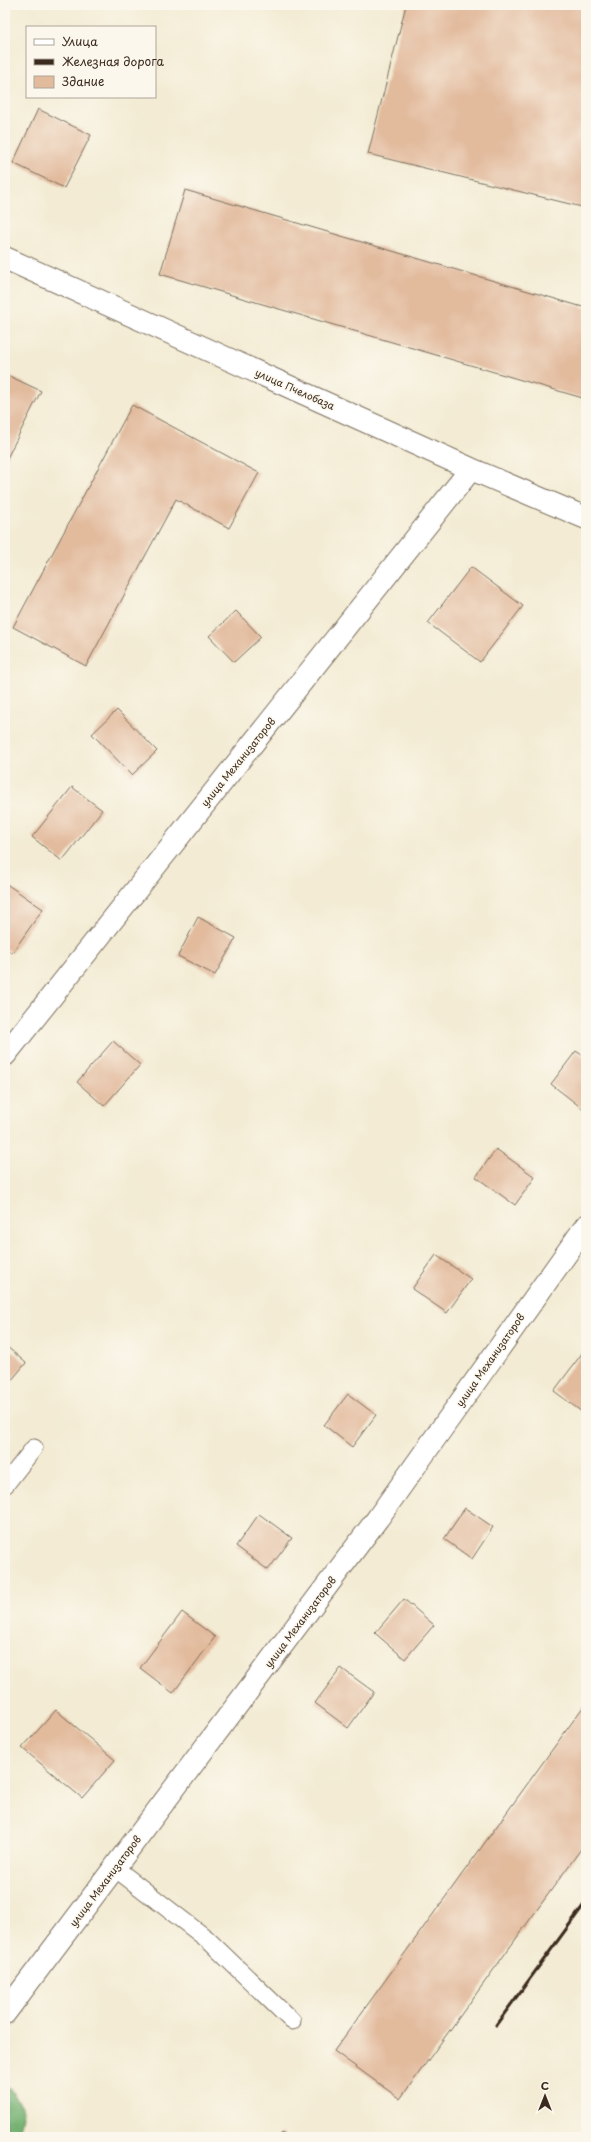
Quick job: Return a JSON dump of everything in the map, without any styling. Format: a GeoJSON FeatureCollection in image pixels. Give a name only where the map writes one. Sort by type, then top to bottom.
{"type":"FeatureCollection","features":[{"type":"Feature","properties":{"kind":"street","name":"улица Пчелобаза"},"geometry":{"type":"LineString","coordinates":[[5,258],[471,469],[586,518]]}},
{"type":"Feature","properties":{"kind":"street","name":"улица Механизаторов"},"geometry":{"type":"LineString","coordinates":[[5,1055],[471,469]]}},
{"type":"Feature","properties":{"kind":"street","name":"улица Механизаторов"},"geometry":{"type":"LineString","coordinates":[[7,2005],[116,1868],[378,1518],[586,1226]]}},
{"type":"Feature","properties":{"kind":"lane"},"geometry":{"type":"LineString","coordinates":[[5,1485],[34,1448]]}},
{"type":"Feature","properties":{"kind":"lane"},"geometry":{"type":"LineString","coordinates":[[116,1868],[207,1939],[292,2020]]}},
{"type":"Feature","properties":{"kind":"green space"},"geometry":{"type":"Polygon","coordinates":[[[5,2085],[19,2102],[23,2117],[22,2124],[15,2137],[5,2137],[5,2085]]]}},
{"type":"Feature","properties":{"kind":"building"},"geometry":{"type":"Polygon","coordinates":[[[406,5],[586,5],[586,208],[368,154],[406,5]]]}},
{"type":"Feature","properties":{"kind":"building"},"geometry":{"type":"Polygon","coordinates":[[[38,109],[91,135],[64,188],[13,163],[38,109]]]}},
{"type":"Feature","properties":{"kind":"building"},"geometry":{"type":"Polygon","coordinates":[[[185,190],[586,308],[586,399],[160,274],[185,190]]]}},
{"type":"Feature","properties":{"kind":"building"},"geometry":{"type":"Polygon","coordinates":[[[5,374],[41,391],[5,462],[5,374]]]}},
{"type":"Feature","properties":{"kind":"building"},"geometry":{"type":"Polygon","coordinates":[[[132,405],[259,473],[229,528],[176,499],[86,666],[13,627],[132,405]]]}},
{"type":"Feature","properties":{"kind":"building"},"geometry":{"type":"Polygon","coordinates":[[[471,567],[523,606],[480,662],[428,623],[471,567]]]}},
{"type":"Feature","properties":{"kind":"building"},"geometry":{"type":"Polygon","coordinates":[[[236,611],[261,637],[234,662],[209,636],[236,611]]]}},
{"type":"Feature","properties":{"kind":"building"},"geometry":{"type":"Polygon","coordinates":[[[117,710],[157,751],[132,775],[92,734],[117,710]]]}},
{"type":"Feature","properties":{"kind":"building"},"geometry":{"type":"Polygon","coordinates":[[[72,787],[102,810],[62,861],[32,837],[72,787]]]}},
{"type":"Feature","properties":{"kind":"building"},"geometry":{"type":"Polygon","coordinates":[[[5,883],[43,909],[12,953],[5,948],[5,883]]]}},
{"type":"Feature","properties":{"kind":"building"},"geometry":{"type":"Polygon","coordinates":[[[198,917],[236,938],[215,975],[178,956],[198,917]]]}},
{"type":"Feature","properties":{"kind":"building"},"geometry":{"type":"Polygon","coordinates":[[[113,1041],[140,1065],[104,1106],[77,1082],[113,1041]]]}},
{"type":"Feature","properties":{"kind":"building"},"geometry":{"type":"Polygon","coordinates":[[[576,1051],[586,1058],[586,1105],[583,1109],[551,1084],[576,1051]]]}},
{"type":"Feature","properties":{"kind":"building"},"geometry":{"type":"Polygon","coordinates":[[[496,1149],[535,1177],[515,1205],[476,1177],[496,1149]]]}},
{"type":"Feature","properties":{"kind":"building"},"geometry":{"type":"Polygon","coordinates":[[[436,1255],[471,1279],[447,1313],[412,1289],[436,1255]]]}},
{"type":"Feature","properties":{"kind":"building"},"geometry":{"type":"Polygon","coordinates":[[[5,1345],[26,1363],[5,1388],[5,1345]]]}},
{"type":"Feature","properties":{"kind":"building"},"geometry":{"type":"Polygon","coordinates":[[[586,1348],[586,1415],[554,1391],[586,1348]]]}},
{"type":"Feature","properties":{"kind":"building"},"geometry":{"type":"Polygon","coordinates":[[[348,1394],[376,1415],[352,1447],[324,1425],[348,1394]]]}},
{"type":"Feature","properties":{"kind":"building"},"geometry":{"type":"Polygon","coordinates":[[[465,1508],[493,1527],[472,1559],[444,1539],[465,1508]]]}},
{"type":"Feature","properties":{"kind":"building"},"geometry":{"type":"Polygon","coordinates":[[[259,1514],[292,1538],[268,1570],[236,1546],[259,1514]]]}},
{"type":"Feature","properties":{"kind":"building"},"geometry":{"type":"Polygon","coordinates":[[[404,1599],[434,1625],[405,1659],[375,1633],[404,1599]]]}},
{"type":"Feature","properties":{"kind":"building"},"geometry":{"type":"Polygon","coordinates":[[[182,1612],[215,1637],[173,1693],[140,1668],[182,1612]]]}},
{"type":"Feature","properties":{"kind":"building"},"geometry":{"type":"Polygon","coordinates":[[[341,1668],[374,1692],[348,1728],[315,1703],[341,1668]]]}},
{"type":"Feature","properties":{"kind":"building"},"geometry":{"type":"Polygon","coordinates":[[[586,1703],[586,1842],[400,2099],[334,2051],[586,1703]]]}},
{"type":"Feature","properties":{"kind":"building"},"geometry":{"type":"Polygon","coordinates":[[[56,1710],[115,1760],[82,1798],[22,1748],[56,1710]]]}},
{"type":"Feature","properties":{"kind":"building"},"geometry":{"type":"Polygon","coordinates":[[[282,2133],[287,2137],[278,2137],[282,2133]]]}},
{"type":"Feature","properties":{"kind":"railway"},"geometry":{"type":"LineString","coordinates":[[496,2025],[586,1902]]}}]}
